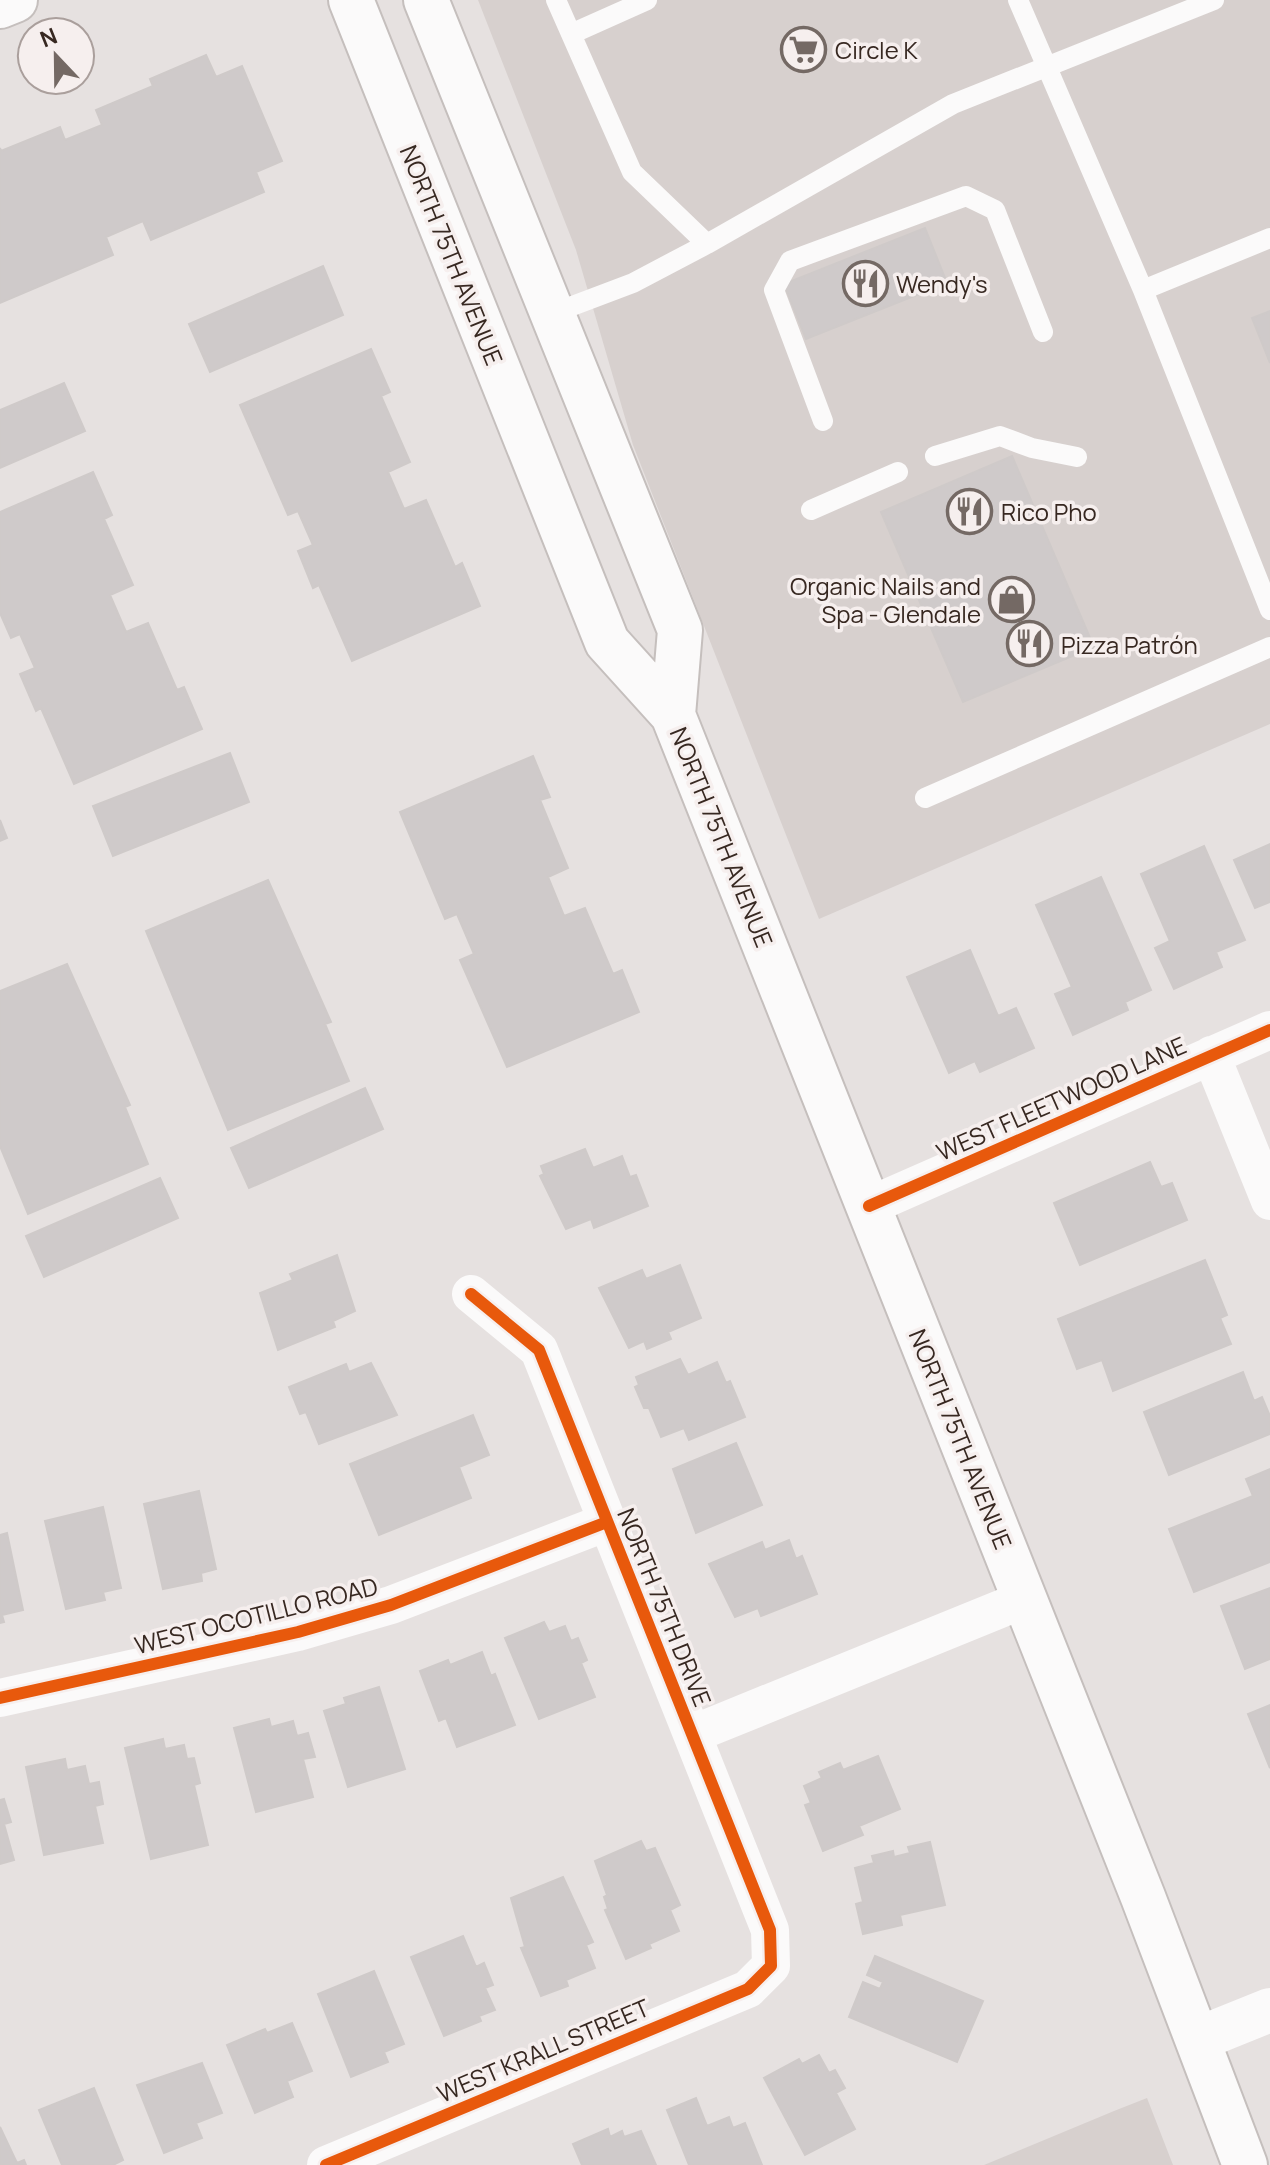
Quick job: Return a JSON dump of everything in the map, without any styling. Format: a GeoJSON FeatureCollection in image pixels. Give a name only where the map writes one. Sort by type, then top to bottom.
{"type":"FeatureCollection","features":[{"type":"Feature","properties":{"kind":"main road"},"geometry":{"type":"LineString","coordinates":[[0,6],[15,0]]}},
{"type":"Feature","properties":{"kind":"main road","name":"NORTH 75TH AVENUE"},"geometry":{"type":"LineString","coordinates":[[351,0],[607,642],[673,715],[1025,1599],[1245,2165]]}},
{"type":"Feature","properties":{"kind":"main road","name":"NORTH 75TH AVENUE"},"geometry":{"type":"LineString","coordinates":[[426,0],[680,630],[673,715]]}},
{"type":"Feature","properties":{"kind":"main road"},"geometry":{"type":"LineString","coordinates":[[1198,2039],[1270,2010]]}},
{"type":"Feature","properties":{"kind":"street","name":"WEST FLEETWOOD LANE"},"geometry":{"type":"LineString","coordinates":[[869,1206],[1270,1030]]}},
{"type":"Feature","properties":{"kind":"street"},"geometry":{"type":"LineString","coordinates":[[1211,1055],[1270,1201]]}},
{"type":"Feature","properties":{"kind":"street","name":"NORTH 75TH DRIVE"},"geometry":{"type":"LineString","coordinates":[[471,1294],[539,1350],[770,1930],[771,1966]]}},
{"type":"Feature","properties":{"kind":"street","name":"WEST OCOTILLO ROAD"},"geometry":{"type":"LineString","coordinates":[[0,1698],[311,1629],[391,1605],[607,1522]]}},
{"type":"Feature","properties":{"kind":"street"},"geometry":{"type":"LineString","coordinates":[[693,1734],[1025,1599]]}},
{"type":"Feature","properties":{"kind":"street","name":"WEST KRALL STREET"},"geometry":{"type":"LineString","coordinates":[[326,2165],[748,1989],[771,1966]]}},
{"type":"Feature","properties":{"kind":"lane"},"geometry":{"type":"LineString","coordinates":[[556,0],[632,172],[707,244]]}},
{"type":"Feature","properties":{"kind":"lane"},"geometry":{"type":"LineString","coordinates":[[571,34],[619,5],[647,0]]}},
{"type":"Feature","properties":{"kind":"lane"},"geometry":{"type":"LineString","coordinates":[[1018,0],[1143,290],[1270,610]]}},
{"type":"Feature","properties":{"kind":"lane"},"geometry":{"type":"LineString","coordinates":[[551,314],[633,283],[953,104],[1214,0]]}},
{"type":"Feature","properties":{"kind":"lane"},"geometry":{"type":"LineString","coordinates":[[823,421],[774,290],[790,261],[966,196],[995,210],[1043,332]]}},
{"type":"Feature","properties":{"kind":"lane"},"geometry":{"type":"LineString","coordinates":[[1143,290],[1270,238]]}},
{"type":"Feature","properties":{"kind":"lane"},"geometry":{"type":"LineString","coordinates":[[935,456],[1000,436],[1032,448],[1077,457]]}},
{"type":"Feature","properties":{"kind":"lane"},"geometry":{"type":"LineString","coordinates":[[811,510],[898,472]]}},
{"type":"Feature","properties":{"kind":"lane"},"geometry":{"type":"LineString","coordinates":[[925,798],[1270,647]]}},
{"type":"Feature","properties":{"kind":"shaded area"},"geometry":{"type":"Polygon","coordinates":[[[478,0],[1270,0],[1270,724],[819,919],[633,445],[576,250],[478,0]]]}},
{"type":"Feature","properties":{"kind":"shaded area"},"geometry":{"type":"Polygon","coordinates":[[[1147,2098],[1173,2165],[984,2165],[1114,2111],[1147,2098]]]}},
{"type":"Feature","properties":{"kind":"building"},"geometry":{"type":"Polygon","coordinates":[[[206,55],[216,77],[242,66],[282,161],[256,172],[264,192],[151,240],[143,221],[106,237],[113,255],[0,303],[0,148],[1,151],[60,127],[65,140],[102,125],[96,110],[153,86],[150,79],[206,55]]]}},
{"type":"Feature","properties":{"kind":"building","name":"Wendy's"},"geometry":{"type":"Polygon","coordinates":[[[925,228],[947,283],[806,339],[784,284],[925,228]]]}},
{"type":"Feature","properties":{"kind":"building"},"geometry":{"type":"Polygon","coordinates":[[[323,266],[343,315],[210,372],[189,324],[323,266]]]}},
{"type":"Feature","properties":{"kind":"building"},"geometry":{"type":"Polygon","coordinates":[[[1270,311],[1270,363],[1252,318],[1270,311]]]}},
{"type":"Feature","properties":{"kind":"building"},"geometry":{"type":"Polygon","coordinates":[[[371,349],[390,392],[381,396],[410,462],[388,472],[404,509],[426,500],[455,567],[462,563],[480,606],[352,661],[319,585],[313,588],[298,551],[313,545],[298,511],[288,515],[240,405],[371,349]]]}},
{"type":"Feature","properties":{"kind":"building"},"geometry":{"type":"Polygon","coordinates":[[[64,383],[85,431],[0,468],[0,410],[64,383]]]}},
{"type":"Feature","properties":{"kind":"building"},"geometry":{"type":"Polygon","coordinates":[[[1012,456],[1094,647],[963,702],[881,512],[1012,456]]]}},
{"type":"Feature","properties":{"kind":"building"},"geometry":{"type":"Polygon","coordinates":[[[93,472],[112,515],[104,519],[133,585],[110,595],[126,632],[148,623],[177,690],[184,687],[202,729],[74,784],[41,708],[36,711],[20,674],[35,668],[20,634],[11,638],[0,613],[0,512],[93,472]]]}},
{"type":"Feature","properties":{"kind":"building"},"geometry":{"type":"Polygon","coordinates":[[[230,753],[249,802],[113,856],[93,806],[230,753]]]}},
{"type":"Feature","properties":{"kind":"building"},"geometry":{"type":"Polygon","coordinates":[[[533,756],[550,797],[540,800],[568,868],[548,877],[564,916],[585,908],[613,974],[622,970],[639,1012],[507,1067],[460,960],[474,954],[457,914],[445,919],[400,812],[533,756]]]}},
{"type":"Feature","properties":{"kind":"building"},"geometry":{"type":"Polygon","coordinates":[[[0,820],[7,838],[0,841],[0,820]]]}},
{"type":"Feature","properties":{"kind":"building"},"geometry":{"type":"Polygon","coordinates":[[[1270,844],[1270,902],[1255,908],[1234,860],[1270,844]]]}},
{"type":"Feature","properties":{"kind":"building"},"geometry":{"type":"Polygon","coordinates":[[[1204,846],[1245,940],[1216,952],[1222,967],[1174,989],[1155,948],[1170,941],[1141,874],[1204,846]]]}},
{"type":"Feature","properties":{"kind":"building"},"geometry":{"type":"Polygon","coordinates":[[[1101,877],[1151,990],[1125,1002],[1128,1010],[1073,1035],[1055,994],[1072,987],[1036,905],[1101,877]]]}},
{"type":"Feature","properties":{"kind":"building"},"geometry":{"type":"Polygon","coordinates":[[[268,880],[331,1022],[325,1024],[349,1081],[228,1130],[146,931],[268,880]]]}},
{"type":"Feature","properties":{"kind":"building"},"geometry":{"type":"Polygon","coordinates":[[[970,950],[998,1016],[1016,1008],[1034,1048],[980,1072],[975,1061],[949,1073],[907,977],[970,950]]]}},
{"type":"Feature","properties":{"kind":"building"},"geometry":{"type":"Polygon","coordinates":[[[67,964],[130,1105],[125,1107],[148,1164],[28,1214],[0,1146],[0,991],[67,964]]]}},
{"type":"Feature","properties":{"kind":"building"},"geometry":{"type":"Polygon","coordinates":[[[365,1088],[383,1129],[249,1188],[231,1148],[365,1088]]]}},
{"type":"Feature","properties":{"kind":"building"},"geometry":{"type":"Polygon","coordinates":[[[585,1149],[593,1168],[622,1156],[630,1177],[636,1175],[648,1206],[594,1228],[591,1219],[566,1229],[540,1176],[544,1174],[541,1166],[585,1149]]]}},
{"type":"Feature","properties":{"kind":"building"},"geometry":{"type":"Polygon","coordinates":[[[1150,1162],[1161,1187],[1172,1183],[1187,1220],[1080,1265],[1054,1203],[1150,1162]]]}},
{"type":"Feature","properties":{"kind":"building"},"geometry":{"type":"Polygon","coordinates":[[[160,1178],[178,1218],[44,1277],[26,1236],[160,1178]]]}},
{"type":"Feature","properties":{"kind":"building"},"geometry":{"type":"Polygon","coordinates":[[[337,1255],[355,1311],[333,1321],[335,1327],[278,1350],[260,1293],[293,1280],[290,1274],[337,1255]]]}},
{"type":"Feature","properties":{"kind":"building"},"geometry":{"type":"Polygon","coordinates":[[[1205,1260],[1227,1315],[1220,1318],[1231,1344],[1113,1391],[1102,1360],[1077,1369],[1058,1319],[1205,1260]]]}},
{"type":"Feature","properties":{"kind":"building"},"geometry":{"type":"Polygon","coordinates":[[[680,1265],[701,1318],[668,1332],[671,1339],[647,1349],[644,1341],[629,1348],[599,1288],[642,1270],[646,1279],[680,1265]]]}},
{"type":"Feature","properties":{"kind":"building"},"geometry":{"type":"Polygon","coordinates":[[[680,1359],[688,1375],[717,1362],[726,1383],[730,1381],[745,1417],[689,1440],[684,1428],[661,1437],[649,1408],[644,1408],[635,1387],[639,1385],[636,1377],[680,1359]]]}},
{"type":"Feature","properties":{"kind":"building"},"geometry":{"type":"Polygon","coordinates":[[[371,1363],[397,1415],[319,1444],[306,1412],[300,1414],[289,1387],[346,1364],[349,1372],[371,1363]]]}},
{"type":"Feature","properties":{"kind":"building"},"geometry":{"type":"Polygon","coordinates":[[[1243,1372],[1254,1401],[1262,1397],[1270,1416],[1270,1434],[1169,1475],[1144,1412],[1243,1372]]]}},
{"type":"Feature","properties":{"kind":"building"},"geometry":{"type":"Polygon","coordinates":[[[473,1415],[489,1455],[459,1467],[471,1498],[379,1535],[350,1464],[473,1415]]]}},
{"type":"Feature","properties":{"kind":"building"},"geometry":{"type":"Polygon","coordinates":[[[736,1443],[762,1505],[696,1533],[673,1469],[736,1443]]]}},
{"type":"Feature","properties":{"kind":"building"},"geometry":{"type":"Polygon","coordinates":[[[1270,1469],[1270,1562],[1194,1592],[1169,1529],[1253,1496],[1246,1479],[1270,1469]]]}},
{"type":"Feature","properties":{"kind":"building"},"geometry":{"type":"Polygon","coordinates":[[[199,1491],[216,1569],[201,1573],[202,1581],[163,1589],[144,1504],[199,1491]]]}},
{"type":"Feature","properties":{"kind":"building"},"geometry":{"type":"Polygon","coordinates":[[[103,1507],[121,1588],[103,1592],[105,1600],[66,1609],[45,1521],[103,1507]]]}},
{"type":"Feature","properties":{"kind":"building"},"geometry":{"type":"Polygon","coordinates":[[[7,1533],[23,1610],[2,1615],[4,1622],[0,1623],[0,1535],[7,1533]]]}},
{"type":"Feature","properties":{"kind":"building"},"geometry":{"type":"Polygon","coordinates":[[[789,1540],[796,1559],[802,1556],[817,1594],[761,1616],[758,1608],[735,1617],[709,1564],[762,1542],[765,1550],[789,1540]]]}},
{"type":"Feature","properties":{"kind":"building"},"geometry":{"type":"Polygon","coordinates":[[[1270,1588],[1270,1659],[1245,1669],[1221,1606],[1270,1588]]]}},
{"type":"Feature","properties":{"kind":"building"},"geometry":{"type":"Polygon","coordinates":[[[544,1622],[549,1632],[565,1626],[571,1641],[578,1638],[587,1660],[581,1663],[595,1697],[539,1719],[505,1638],[544,1622]]]}},
{"type":"Feature","properties":{"kind":"building"},"geometry":{"type":"Polygon","coordinates":[[[482,1652],[491,1676],[495,1674],[515,1725],[457,1747],[446,1718],[439,1721],[420,1671],[448,1660],[450,1665],[482,1652]]]}},
{"type":"Feature","properties":{"kind":"building"},"geometry":{"type":"Polygon","coordinates":[[[379,1687],[405,1769],[348,1787],[324,1711],[346,1704],[344,1698],[379,1687]]]}},
{"type":"Feature","properties":{"kind":"building"},"geometry":{"type":"Polygon","coordinates":[[[1270,1705],[1270,1768],[1248,1714],[1270,1705]]]}},
{"type":"Feature","properties":{"kind":"building"},"geometry":{"type":"Polygon","coordinates":[[[269,1719],[271,1727],[293,1721],[297,1736],[308,1733],[315,1757],[303,1759],[313,1797],[256,1812],[234,1728],[269,1719]]]}},
{"type":"Feature","properties":{"kind":"building"},"geometry":{"type":"Polygon","coordinates":[[[163,1739],[165,1749],[184,1745],[187,1759],[194,1758],[200,1783],[194,1785],[208,1845],[151,1859],[125,1748],[163,1739]]]}},
{"type":"Feature","properties":{"kind":"building"},"geometry":{"type":"Polygon","coordinates":[[[878,1756],[900,1809],[859,1826],[863,1835],[823,1851],[805,1805],[811,1803],[804,1786],[822,1778],[819,1772],[840,1763],[843,1770],[878,1756]]]}},
{"type":"Feature","properties":{"kind":"building"},"geometry":{"type":"Polygon","coordinates":[[[65,1759],[67,1770],[85,1766],[89,1784],[99,1782],[103,1804],[95,1806],[103,1843],[44,1855],[26,1767],[65,1759]]]}},
{"type":"Feature","properties":{"kind":"building"},"geometry":{"type":"Polygon","coordinates":[[[4,1799],[11,1822],[4,1824],[14,1860],[0,1864],[0,1800],[4,1799]]]}},
{"type":"Feature","properties":{"kind":"building"},"geometry":{"type":"Polygon","coordinates":[[[641,1841],[646,1851],[655,1848],[680,1905],[670,1910],[679,1931],[649,1944],[651,1948],[626,1959],[605,1910],[608,1909],[604,1897],[607,1895],[595,1861],[641,1841]]]}},
{"type":"Feature","properties":{"kind":"building"},"geometry":{"type":"Polygon","coordinates":[[[930,1842],[945,1905],[900,1915],[902,1925],[863,1934],[856,1904],[863,1902],[855,1868],[874,1863],[872,1856],[893,1851],[894,1857],[910,1853],[908,1847],[930,1842]]]}},
{"type":"Feature","properties":{"kind":"building"},"geometry":{"type":"Polygon","coordinates":[[[563,1877],[593,1942],[586,1945],[595,1968],[566,1980],[568,1986],[541,1996],[521,1948],[525,1947],[511,1898],[563,1877]]]}},
{"type":"Feature","properties":{"kind":"building"},"geometry":{"type":"Polygon","coordinates":[[[463,1936],[476,1967],[484,1963],[493,1985],[485,1988],[495,2010],[479,2016],[481,2021],[444,2036],[411,1957],[463,1936]]]}},
{"type":"Feature","properties":{"kind":"building"},"geometry":{"type":"Polygon","coordinates":[[[875,1956],[983,2001],[957,2062],[849,2017],[863,1982],[880,1989],[883,1982],[867,1975],[875,1956]]]}},
{"type":"Feature","properties":{"kind":"building"},"geometry":{"type":"Polygon","coordinates":[[[374,1971],[404,2044],[384,2052],[388,2062],[351,2077],[318,1994],[374,1971]]]}},
{"type":"Feature","properties":{"kind":"building"},"geometry":{"type":"Polygon","coordinates":[[[292,2023],[312,2071],[287,2081],[293,2097],[255,2113],[227,2045],[265,2029],[267,2033],[292,2023]]]}},
{"type":"Feature","properties":{"kind":"building"},"geometry":{"type":"Polygon","coordinates":[[[819,2055],[829,2073],[835,2070],[845,2088],[836,2093],[855,2129],[805,2155],[764,2078],[799,2059],[802,2064],[819,2055]]]}},
{"type":"Feature","properties":{"kind":"building"},"geometry":{"type":"Polygon","coordinates":[[[202,2063],[222,2113],[196,2123],[202,2138],[164,2153],[137,2085],[202,2063]]]}},
{"type":"Feature","properties":{"kind":"building"},"geometry":{"type":"Polygon","coordinates":[[[94,2088],[123,2160],[113,2165],[62,2165],[39,2110],[94,2088]]]}},
{"type":"Feature","properties":{"kind":"building"},"geometry":{"type":"Polygon","coordinates":[[[696,2098],[707,2126],[729,2117],[733,2128],[745,2123],[762,2165],[689,2165],[667,2110],[696,2098]]]}},
{"type":"Feature","properties":{"kind":"building"},"geometry":{"type":"Polygon","coordinates":[[[0,2127],[17,2163],[24,2160],[26,2165],[0,2165],[0,2127]]]}},
{"type":"Feature","properties":{"kind":"building"},"geometry":{"type":"Polygon","coordinates":[[[608,2129],[610,2137],[622,2131],[624,2137],[641,2131],[656,2165],[582,2165],[573,2144],[608,2129]]]}},
{"type":"Feature","properties":{"kind":"cycle path"},"geometry":{"type":"LineString","coordinates":[[869,1206],[1270,1030]]}},
{"type":"Feature","properties":{"kind":"cycle path"},"geometry":{"type":"LineString","coordinates":[[326,2165],[748,1989],[771,1966],[770,1930],[539,1350],[471,1294]]}},
{"type":"Feature","properties":{"kind":"cycle path"},"geometry":{"type":"LineString","coordinates":[[0,1698],[298,1632],[391,1605],[607,1522]]}},
{"type":"Feature","properties":{"kind":"place","name":"Circle K"},"geometry":{"type":"Point","coordinates":[804,49]}},
{"type":"Feature","properties":{"kind":"place","name":"Wendy's"},"geometry":{"type":"Point","coordinates":[865,283]}},
{"type":"Feature","properties":{"kind":"place","name":"Rico Pho"},"geometry":{"type":"Point","coordinates":[970,511]}},
{"type":"Feature","properties":{"kind":"place","name":"Organic Nails and Spa - Glendale"},"geometry":{"type":"Point","coordinates":[1012,599]}},
{"type":"Feature","properties":{"kind":"place","name":"Pizza Patrón"},"geometry":{"type":"Point","coordinates":[1030,644]}}]}
